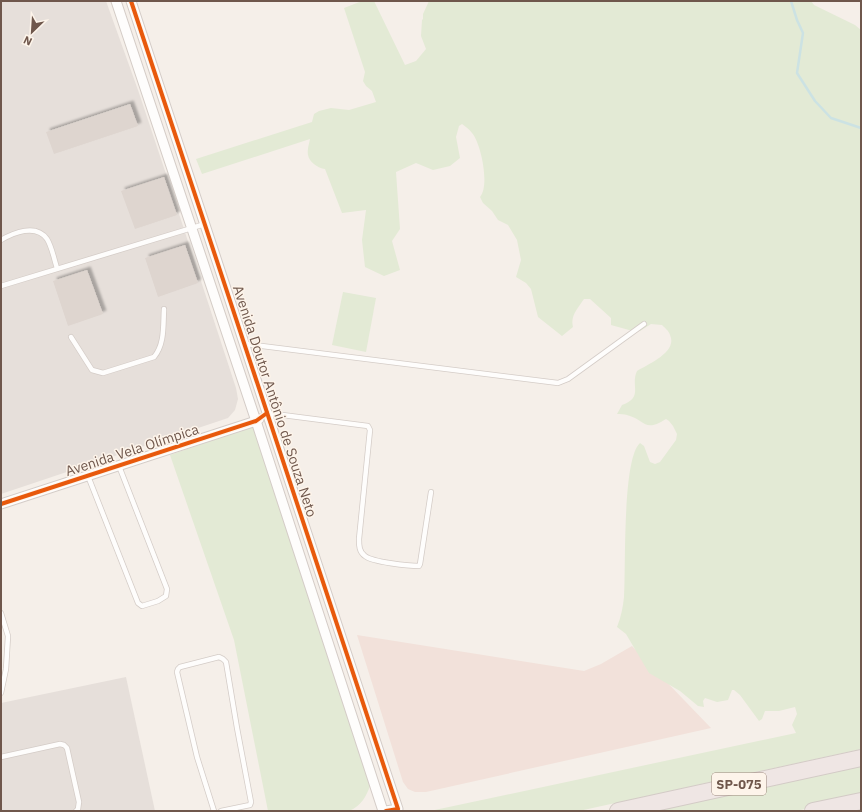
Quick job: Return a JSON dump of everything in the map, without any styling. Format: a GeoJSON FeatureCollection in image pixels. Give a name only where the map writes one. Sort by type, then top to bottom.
{"type":"FeatureCollection","features":[{"type":"Feature","properties":{"kind":"highway","name":"SP-075"},"geometry":{"type":"LineString","coordinates":[[618,811],[861,758]]}},
{"type":"Feature","properties":{"kind":"highway"},"geometry":{"type":"LineString","coordinates":[[813,811],[861,801]]}},
{"type":"Feature","properties":{"kind":"street","name":"Avenida Doutor Antônio de Souza Neto"},"geometry":{"type":"LineString","coordinates":[[116,1],[384,811],[398,809],[267,413],[246,344],[204,224],[131,1]]}},
{"type":"Feature","properties":{"kind":"street","name":"Avenida Vela Olímpica"},"geometry":{"type":"LineString","coordinates":[[1,504],[256,421],[267,413]]}},
{"type":"Feature","properties":{"kind":"street"},"geometry":{"type":"LineString","coordinates":[[352,713],[365,709]]}},
{"type":"Feature","properties":{"kind":"lane"},"geometry":{"type":"LineString","coordinates":[[1,286],[204,224]]}},
{"type":"Feature","properties":{"kind":"lane"},"geometry":{"type":"LineString","coordinates":[[1,240],[19,231],[36,231],[47,239],[58,268]]}},
{"type":"Feature","properties":{"kind":"lane"},"geometry":{"type":"LineString","coordinates":[[214,295],[227,292]]}},
{"type":"Feature","properties":{"kind":"lane"},"geometry":{"type":"LineString","coordinates":[[71,337],[92,370],[103,373],[154,356],[159,351],[164,309]]}},
{"type":"Feature","properties":{"kind":"lane"},"geometry":{"type":"LineString","coordinates":[[246,344],[558,383],[568,379],[644,324]]}},
{"type":"Feature","properties":{"kind":"lane"},"geometry":{"type":"LineString","coordinates":[[267,413],[368,426],[370,430],[359,539],[360,551],[365,557],[375,560],[419,566],[431,492]]}},
{"type":"Feature","properties":{"kind":"lane"},"geometry":{"type":"LineString","coordinates":[[88,476],[138,603],[142,606],[158,602],[166,596],[167,590],[119,466]]}},
{"type":"Feature","properties":{"kind":"lane"},"geometry":{"type":"LineString","coordinates":[[1,613],[8,636],[6,669],[1,693]]}},
{"type":"Feature","properties":{"kind":"lane"},"geometry":{"type":"LineString","coordinates":[[214,811],[197,758],[177,672],[180,667],[219,657],[226,662],[237,728],[252,802],[250,805],[221,811]]}},
{"type":"Feature","properties":{"kind":"lane"},"geometry":{"type":"LineString","coordinates":[[1,757],[60,744],[64,745],[67,748],[79,802],[78,809],[76,811]]}},
{"type":"Feature","properties":{"kind":"shaded area"},"geometry":{"type":"Polygon","coordinates":[[[1,1],[106,1],[164,168],[236,388],[238,399],[235,410],[228,418],[1,494],[1,1]]]}},
{"type":"Feature","properties":{"kind":"shaded area"},"geometry":{"type":"Polygon","coordinates":[[[357,635],[584,671],[601,664],[632,646],[711,728],[426,792],[415,792],[408,789],[403,782],[357,635]]]}},
{"type":"Feature","properties":{"kind":"shaded area"},"geometry":{"type":"Polygon","coordinates":[[[126,677],[155,811],[1,811],[1,703],[126,677]]]}},
{"type":"Feature","properties":{"kind":"green space"},"geometry":{"type":"Polygon","coordinates":[[[362,1],[374,1],[405,65],[416,61],[426,49],[421,36],[422,20],[429,1],[811,1],[814,5],[855,25],[861,30],[861,749],[579,811],[430,811],[796,733],[792,725],[797,714],[795,707],[779,711],[765,711],[762,719],[759,721],[740,695],[734,690],[732,690],[728,700],[717,702],[705,698],[703,701],[704,707],[698,706],[680,691],[649,673],[626,634],[617,627],[622,612],[624,597],[626,516],[630,470],[634,453],[640,443],[644,446],[650,462],[655,464],[660,462],[676,440],[677,434],[673,426],[666,419],[659,423],[649,425],[633,417],[624,414],[617,414],[622,405],[629,402],[635,395],[635,376],[637,371],[661,357],[666,352],[670,347],[670,335],[662,325],[651,324],[640,331],[629,330],[611,325],[611,318],[590,299],[584,299],[574,316],[572,323],[573,327],[562,336],[538,317],[531,289],[526,283],[516,277],[521,260],[517,240],[508,225],[498,220],[492,211],[483,203],[480,197],[483,192],[484,184],[483,165],[475,138],[469,130],[462,124],[459,126],[456,137],[460,158],[450,166],[433,170],[416,163],[396,172],[400,229],[392,241],[400,270],[384,276],[365,267],[362,240],[366,210],[342,213],[325,169],[314,164],[309,158],[308,151],[310,139],[202,174],[196,159],[312,122],[314,114],[319,111],[331,108],[349,110],[376,102],[372,91],[363,81],[365,72],[344,8],[362,1]]]}},
{"type":"Feature","properties":{"kind":"green space"},"geometry":{"type":"Polygon","coordinates":[[[343,292],[376,298],[366,352],[332,345],[343,292]]]}},
{"type":"Feature","properties":{"kind":"green space"},"geometry":{"type":"Polygon","coordinates":[[[254,426],[370,786],[367,794],[357,807],[349,811],[268,811],[234,640],[170,455],[254,426]]]}},
{"type":"Feature","properties":{"kind":"green space"},"geometry":{"type":"Polygon","coordinates":[[[861,765],[861,797],[796,811],[653,811],[861,765]]]}},
{"type":"Feature","properties":{"kind":"building"},"geometry":{"type":"Polygon","coordinates":[[[130,104],[138,126],[54,154],[46,132],[130,104]]]}},
{"type":"Feature","properties":{"kind":"building"},"geometry":{"type":"Polygon","coordinates":[[[164,177],[177,215],[135,229],[121,191],[164,177]]]}},
{"type":"Feature","properties":{"kind":"building"},"geometry":{"type":"Polygon","coordinates":[[[185,245],[198,283],[158,297],[145,258],[185,245]]]}},
{"type":"Feature","properties":{"kind":"building"},"geometry":{"type":"Polygon","coordinates":[[[87,270],[103,314],[68,326],[53,281],[87,270]]]}},
{"type":"Feature","properties":{"kind":"waterway"},"geometry":{"type":"LineString","coordinates":[[791,1],[803,33],[797,73],[815,101],[831,118],[861,128]]}},
{"type":"Feature","properties":{"kind":"cycle path"},"geometry":{"type":"LineString","coordinates":[[131,1],[398,809],[386,811]]}},
{"type":"Feature","properties":{"kind":"cycle path"},"geometry":{"type":"LineString","coordinates":[[1,504],[256,421],[267,413]]}}]}
